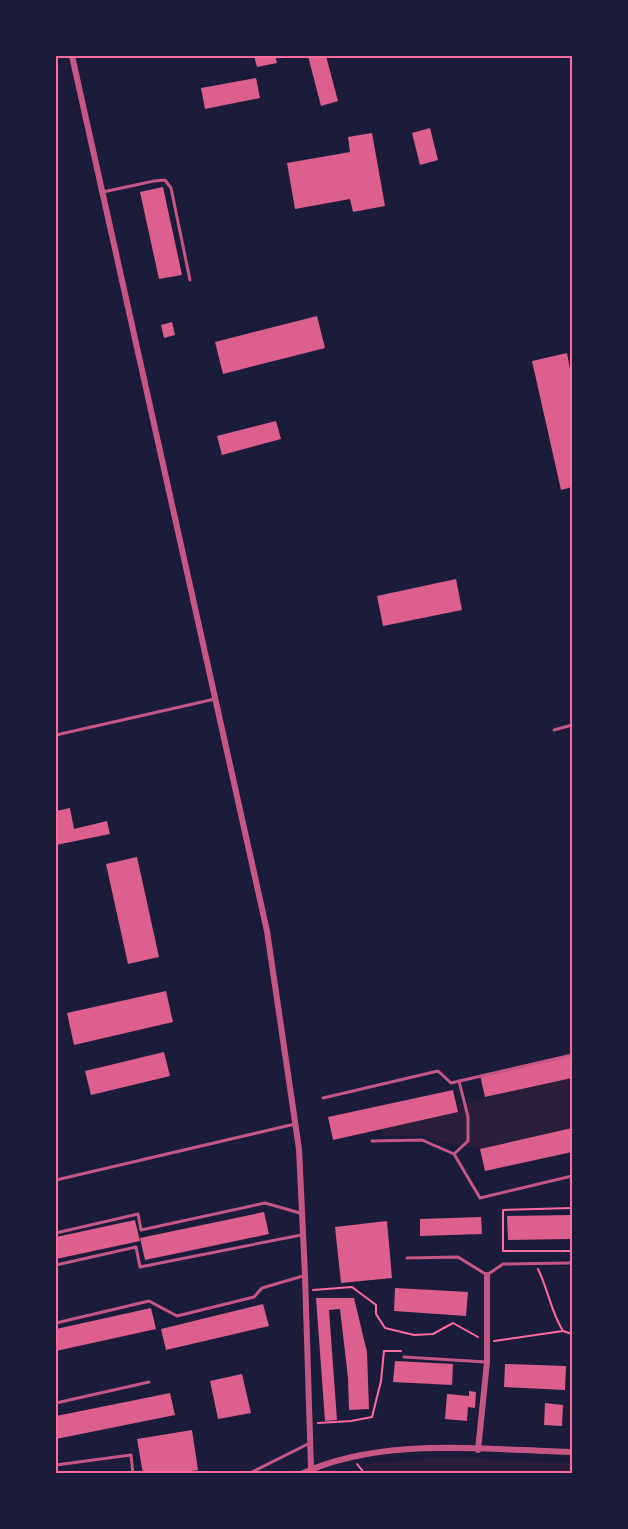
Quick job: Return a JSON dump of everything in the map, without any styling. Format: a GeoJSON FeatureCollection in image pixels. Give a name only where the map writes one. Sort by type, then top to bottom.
{"type":"FeatureCollection","features":[{"type":"Feature","properties":{"kind":"street"},"geometry":{"type":"LineString","coordinates":[[72,56],[267,931],[296,1124],[306,1290],[311,1469]]}},
{"type":"Feature","properties":{"kind":"street"},"geometry":{"type":"LineString","coordinates":[[478,1450],[488,1362],[487,1275]]}},
{"type":"Feature","properties":{"kind":"street"},"geometry":{"type":"LineString","coordinates":[[302,1473],[341,1459],[407,1448],[573,1452]]}},
{"type":"Feature","properties":{"kind":"lane"},"geometry":{"type":"LineString","coordinates":[[103,192],[165,180],[171,188],[190,280]]}},
{"type":"Feature","properties":{"kind":"lane"},"geometry":{"type":"LineString","coordinates":[[56,735],[216,699]]}},
{"type":"Feature","properties":{"kind":"lane"},"geometry":{"type":"LineString","coordinates":[[554,730],[573,725]]}},
{"type":"Feature","properties":{"kind":"lane"},"geometry":{"type":"LineString","coordinates":[[323,1098],[438,1071],[452,1083],[573,1055]]}},
{"type":"Feature","properties":{"kind":"lane"},"geometry":{"type":"LineString","coordinates":[[454,1154],[468,1141],[468,1118],[459,1081]]}},
{"type":"Feature","properties":{"kind":"lane"},"geometry":{"type":"LineString","coordinates":[[56,1180],[296,1124]]}},
{"type":"Feature","properties":{"kind":"lane"},"geometry":{"type":"LineString","coordinates":[[372,1141],[423,1140],[454,1154],[480,1198],[573,1176]]}},
{"type":"Feature","properties":{"kind":"lane"},"geometry":{"type":"LineString","coordinates":[[56,1233],[138,1214],[141,1230],[265,1203],[302,1213]]}},
{"type":"Feature","properties":{"kind":"lane"},"geometry":{"type":"LineString","coordinates":[[56,1265],[136,1247],[141,1267],[303,1234]]}},
{"type":"Feature","properties":{"kind":"lane"},"geometry":{"type":"LineString","coordinates":[[407,1258],[458,1257],[487,1275],[503,1264],[569,1263]]}},
{"type":"Feature","properties":{"kind":"lane"},"geometry":{"type":"LineString","coordinates":[[56,1323],[149,1301],[177,1316],[254,1298],[262,1288],[305,1275]]}},
{"type":"Feature","properties":{"kind":"lane"},"geometry":{"type":"LineString","coordinates":[[404,1357],[488,1362]]}},
{"type":"Feature","properties":{"kind":"lane"},"geometry":{"type":"LineString","coordinates":[[56,1403],[149,1382]]}},
{"type":"Feature","properties":{"kind":"lane"},"geometry":{"type":"LineString","coordinates":[[248,1473],[310,1443]]}},
{"type":"Feature","properties":{"kind":"lane"},"geometry":{"type":"LineString","coordinates":[[56,1465],[131,1455],[133,1473]]}},
{"type":"Feature","properties":{"kind":"path"},"geometry":{"type":"LineString","coordinates":[[573,1208],[503,1210],[503,1251],[573,1251]]}},
{"type":"Feature","properties":{"kind":"path"},"geometry":{"type":"LineString","coordinates":[[528,1251],[542,1278],[555,1318],[562,1331]]}},
{"type":"Feature","properties":{"kind":"path"},"geometry":{"type":"LineString","coordinates":[[306,1290],[352,1287],[376,1305],[376,1314],[385,1328],[414,1335],[433,1334],[453,1323],[488,1342],[562,1331],[573,1335]]}},
{"type":"Feature","properties":{"kind":"path"},"geometry":{"type":"LineString","coordinates":[[310,1423],[351,1421],[372,1417],[381,1381],[384,1351],[407,1352]]}},
{"type":"Feature","properties":{"kind":"shaded area"},"geometry":{"type":"Polygon","coordinates":[[[572,1078],[572,1127],[480,1149],[445,1143],[424,1136],[382,1136],[378,1123],[572,1078]]]}},
{"type":"Feature","properties":{"kind":"shaded area"},"geometry":{"type":"Polygon","coordinates":[[[448,1457],[572,1463],[572,1473],[365,1473],[364,1464],[448,1457]]]}},
{"type":"Feature","properties":{"kind":"building"},"geometry":{"type":"Polygon","coordinates":[[[254,56],[275,56],[277,63],[257,67],[254,56]]]}},
{"type":"Feature","properties":{"kind":"building"},"geometry":{"type":"Polygon","coordinates":[[[308,56],[326,56],[338,101],[321,106],[308,56]]]}},
{"type":"Feature","properties":{"kind":"building"},"geometry":{"type":"Polygon","coordinates":[[[256,78],[260,98],[205,109],[201,88],[256,78]]]}},
{"type":"Feature","properties":{"kind":"building"},"geometry":{"type":"Polygon","coordinates":[[[430,128],[438,160],[420,165],[412,133],[430,128]]]}},
{"type":"Feature","properties":{"kind":"building"},"geometry":{"type":"Polygon","coordinates":[[[372,133],[385,206],[353,212],[350,199],[295,209],[287,163],[350,152],[348,137],[372,133]]]}},
{"type":"Feature","properties":{"kind":"building"},"geometry":{"type":"Polygon","coordinates":[[[163,187],[182,275],[159,279],[140,192],[163,187]]]}},
{"type":"Feature","properties":{"kind":"building"},"geometry":{"type":"Polygon","coordinates":[[[317,316],[325,348],[223,374],[215,342],[317,316]]]}},
{"type":"Feature","properties":{"kind":"building"},"geometry":{"type":"Polygon","coordinates":[[[172,322],[175,335],[164,338],[161,325],[172,322]]]}},
{"type":"Feature","properties":{"kind":"building"},"geometry":{"type":"Polygon","coordinates":[[[567,353],[572,379],[572,487],[561,490],[532,361],[567,353]]]}},
{"type":"Feature","properties":{"kind":"building"},"geometry":{"type":"Polygon","coordinates":[[[276,421],[281,439],[222,455],[217,436],[276,421]]]}},
{"type":"Feature","properties":{"kind":"building"},"geometry":{"type":"Polygon","coordinates":[[[456,579],[462,610],[383,626],[377,596],[456,579]]]}},
{"type":"Feature","properties":{"kind":"building"},"geometry":{"type":"Polygon","coordinates":[[[70,808],[74,829],[107,821],[110,834],[56,845],[56,811],[70,808]]]}},
{"type":"Feature","properties":{"kind":"building"},"geometry":{"type":"Polygon","coordinates":[[[137,857],[159,957],[128,964],[106,864],[137,857]]]}},
{"type":"Feature","properties":{"kind":"building"},"geometry":{"type":"Polygon","coordinates":[[[166,991],[173,1022],[74,1045],[67,1013],[166,991]]]}},
{"type":"Feature","properties":{"kind":"building"},"geometry":{"type":"Polygon","coordinates":[[[164,1052],[170,1076],[91,1095],[85,1071],[164,1052]]]}},
{"type":"Feature","properties":{"kind":"building"},"geometry":{"type":"Polygon","coordinates":[[[572,1054],[572,1078],[485,1097],[480,1075],[572,1054]]]}},
{"type":"Feature","properties":{"kind":"building"},"geometry":{"type":"Polygon","coordinates":[[[453,1090],[458,1112],[333,1140],[328,1117],[453,1090]]]}},
{"type":"Feature","properties":{"kind":"building"},"geometry":{"type":"Polygon","coordinates":[[[572,1128],[572,1152],[485,1171],[480,1149],[572,1128]]]}},
{"type":"Feature","properties":{"kind":"building"},"geometry":{"type":"Polygon","coordinates":[[[264,1212],[269,1234],[145,1260],[140,1238],[264,1212]]]}},
{"type":"Feature","properties":{"kind":"building"},"geometry":{"type":"Polygon","coordinates":[[[572,1215],[572,1239],[508,1240],[507,1216],[572,1215]]]}},
{"type":"Feature","properties":{"kind":"building"},"geometry":{"type":"Polygon","coordinates":[[[481,1217],[482,1234],[420,1236],[420,1219],[481,1217]]]}},
{"type":"Feature","properties":{"kind":"building"},"geometry":{"type":"Polygon","coordinates":[[[135,1220],[140,1241],[56,1259],[56,1237],[135,1220]]]}},
{"type":"Feature","properties":{"kind":"building"},"geometry":{"type":"Polygon","coordinates":[[[387,1221],[392,1278],[341,1283],[335,1227],[387,1221]]]}},
{"type":"Feature","properties":{"kind":"building"},"geometry":{"type":"Polygon","coordinates":[[[395,1288],[468,1292],[466,1316],[394,1311],[395,1288]]]}},
{"type":"Feature","properties":{"kind":"building"},"geometry":{"type":"Polygon","coordinates":[[[316,1298],[354,1298],[367,1352],[369,1409],[349,1410],[348,1378],[340,1309],[329,1310],[337,1420],[325,1421],[316,1298]]]}},
{"type":"Feature","properties":{"kind":"building"},"geometry":{"type":"Polygon","coordinates":[[[263,1304],[269,1326],[166,1350],[161,1329],[263,1304]]]}},
{"type":"Feature","properties":{"kind":"building"},"geometry":{"type":"Polygon","coordinates":[[[151,1308],[156,1329],[56,1351],[56,1329],[151,1308]]]}},
{"type":"Feature","properties":{"kind":"building"},"geometry":{"type":"Polygon","coordinates":[[[395,1361],[453,1364],[452,1385],[393,1382],[395,1361]]]}},
{"type":"Feature","properties":{"kind":"building"},"geometry":{"type":"Polygon","coordinates":[[[505,1364],[566,1366],[565,1390],[504,1387],[505,1364]]]}},
{"type":"Feature","properties":{"kind":"building"},"geometry":{"type":"Polygon","coordinates":[[[242,1374],[251,1413],[218,1419],[210,1381],[242,1374]]]}},
{"type":"Feature","properties":{"kind":"building"},"geometry":{"type":"Polygon","coordinates":[[[469,1391],[476,1392],[475,1408],[468,1407],[467,1421],[445,1419],[447,1394],[469,1396],[469,1391]]]}},
{"type":"Feature","properties":{"kind":"building"},"geometry":{"type":"Polygon","coordinates":[[[170,1393],[175,1415],[56,1439],[56,1416],[170,1393]]]}},
{"type":"Feature","properties":{"kind":"building"},"geometry":{"type":"Polygon","coordinates":[[[545,1403],[563,1405],[562,1426],[544,1425],[545,1403]]]}},
{"type":"Feature","properties":{"kind":"building"},"geometry":{"type":"Polygon","coordinates":[[[192,1430],[198,1470],[174,1474],[143,1474],[137,1439],[192,1430]]]}}]}
